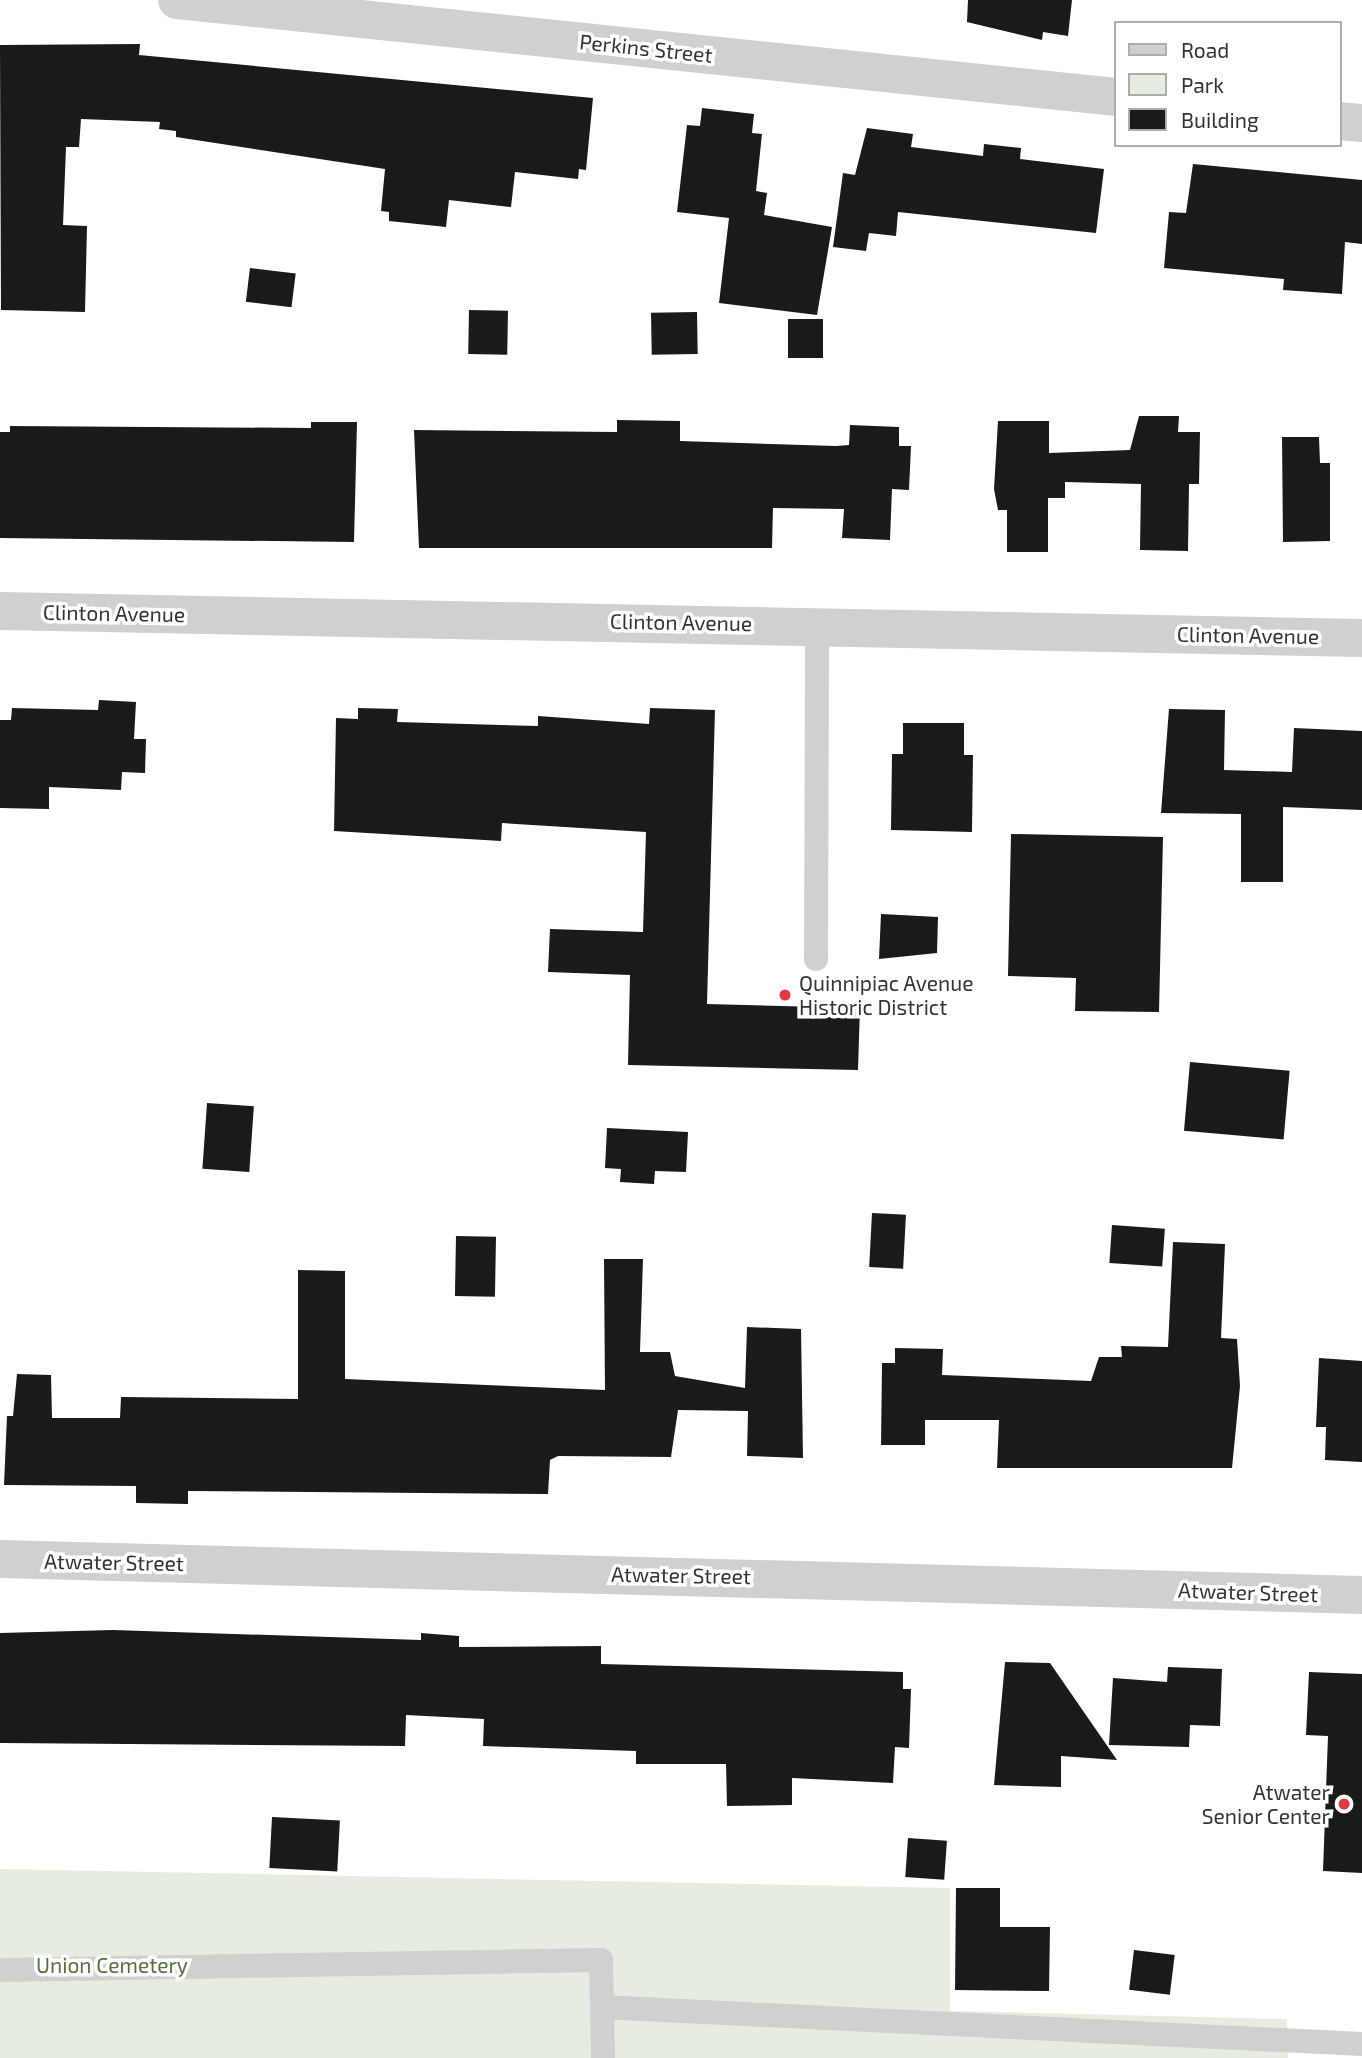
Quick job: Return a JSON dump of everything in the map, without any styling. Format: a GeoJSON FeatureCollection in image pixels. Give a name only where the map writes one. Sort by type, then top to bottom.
{"type":"FeatureCollection","features":[{"type":"Feature","properties":{"kind":"street","name":"Perkins Street"},"geometry":{"type":"LineString","coordinates":[[177,0],[1114,97]]}},
{"type":"Feature","properties":{"kind":"street"},"geometry":{"type":"LineString","coordinates":[[1341,121],[1362,123]]}},
{"type":"Feature","properties":{"kind":"street","name":"Clinton Avenue"},"geometry":{"type":"LineString","coordinates":[[0,611],[817,625],[1362,638]]}},
{"type":"Feature","properties":{"kind":"street","name":"Atwater Street"},"geometry":{"type":"LineString","coordinates":[[0,1559],[1362,1595]]}},
{"type":"Feature","properties":{"kind":"lane"},"geometry":{"type":"LineString","coordinates":[[816,959],[817,625]]}},
{"type":"Feature","properties":{"kind":"lane"},"geometry":{"type":"LineString","coordinates":[[0,1970],[601,1960],[603,2058]]}},
{"type":"Feature","properties":{"kind":"lane"},"geometry":{"type":"LineString","coordinates":[[602,2007],[1265,2048],[1362,2044]]}},
{"type":"Feature","properties":{"kind":"green space","name":"Union Cemetery"},"geometry":{"type":"Polygon","coordinates":[[[0,1869],[950,1888],[950,2011],[1287,2019],[1288,2058],[0,2058],[0,1869]]]}},
{"type":"Feature","properties":{"kind":"building"},"geometry":{"type":"Polygon","coordinates":[[[968,0],[1072,0],[1068,36],[1043,32],[1042,40],[967,22],[968,0]]]}},
{"type":"Feature","properties":{"kind":"building"},"geometry":{"type":"Polygon","coordinates":[[[140,44],[139,55],[593,98],[586,170],[579,169],[578,179],[515,172],[511,207],[449,200],[446,227],[389,221],[389,212],[381,211],[385,169],[176,137],[176,131],[159,129],[160,122],[81,119],[79,147],[66,147],[63,225],[87,226],[85,312],[1,310],[0,45],[140,44]]]}},
{"type":"Feature","properties":{"kind":"building"},"geometry":{"type":"Polygon","coordinates":[[[702,108],[754,114],[752,133],[762,134],[756,191],[767,193],[764,215],[832,227],[817,315],[719,303],[729,218],[677,212],[687,125],[700,126],[702,108]]]}},
{"type":"Feature","properties":{"kind":"building"},"geometry":{"type":"Polygon","coordinates":[[[867,128],[913,134],[911,147],[983,156],[984,144],[1021,148],[1020,159],[1104,169],[1096,233],[898,212],[896,236],[869,233],[866,251],[833,247],[843,173],[855,175],[867,128]]]}},
{"type":"Feature","properties":{"kind":"building"},"geometry":{"type":"Polygon","coordinates":[[[1193,164],[1362,180],[1362,244],[1345,242],[1342,294],[1283,290],[1284,279],[1164,268],[1169,212],[1186,213],[1193,164]]]}},
{"type":"Feature","properties":{"kind":"building"},"geometry":{"type":"Polygon","coordinates":[[[250,268],[296,274],[292,307],[246,302],[250,268]]]}},
{"type":"Feature","properties":{"kind":"building"},"geometry":{"type":"Polygon","coordinates":[[[469,310],[508,311],[507,355],[468,354],[469,310]]]}},
{"type":"Feature","properties":{"kind":"building"},"geometry":{"type":"Polygon","coordinates":[[[697,312],[698,354],[652,355],[651,313],[697,312]]]}},
{"type":"Feature","properties":{"kind":"building"},"geometry":{"type":"Polygon","coordinates":[[[788,319],[823,319],[823,358],[788,358],[788,319]]]}},
{"type":"Feature","properties":{"kind":"building"},"geometry":{"type":"Polygon","coordinates":[[[1139,416],[1179,416],[1178,432],[1200,432],[1199,484],[1189,484],[1188,551],[1140,550],[1141,484],[1065,482],[1065,498],[1048,498],[1048,552],[1007,552],[1007,510],[998,510],[994,489],[998,421],[1049,421],[1049,453],[1130,450],[1139,416]]]}},
{"type":"Feature","properties":{"kind":"building"},"geometry":{"type":"Polygon","coordinates":[[[617,420],[680,421],[680,441],[836,446],[849,445],[850,425],[899,427],[899,446],[911,446],[909,490],[892,489],[890,540],[842,538],[844,509],[773,508],[772,548],[419,548],[414,430],[617,432],[617,420]]]}},
{"type":"Feature","properties":{"kind":"building"},"geometry":{"type":"Polygon","coordinates":[[[311,422],[357,422],[354,542],[0,538],[0,432],[10,432],[10,426],[311,428],[311,422]]]}},
{"type":"Feature","properties":{"kind":"building"},"geometry":{"type":"Polygon","coordinates":[[[1282,437],[1319,437],[1320,463],[1330,463],[1330,541],[1283,542],[1282,437]]]}},
{"type":"Feature","properties":{"kind":"building"},"geometry":{"type":"Polygon","coordinates":[[[99,700],[136,702],[134,739],[146,739],[145,773],[122,772],[121,790],[49,787],[49,809],[0,808],[0,720],[11,720],[12,708],[98,710],[99,700]]]}},
{"type":"Feature","properties":{"kind":"building"},"geometry":{"type":"Polygon","coordinates":[[[358,708],[398,709],[397,722],[538,726],[538,716],[649,724],[650,708],[715,710],[707,1004],[860,1008],[858,1070],[628,1065],[630,975],[548,972],[550,929],[643,932],[646,832],[502,823],[501,841],[334,831],[336,718],[358,719],[358,708]]]}},
{"type":"Feature","properties":{"kind":"building"},"geometry":{"type":"Polygon","coordinates":[[[1169,709],[1225,710],[1224,770],[1292,772],[1294,728],[1362,731],[1362,810],[1283,807],[1283,882],[1241,882],[1241,814],[1161,813],[1169,709]]]}},
{"type":"Feature","properties":{"kind":"building"},"geometry":{"type":"Polygon","coordinates":[[[903,723],[964,723],[964,755],[973,755],[972,832],[891,830],[892,754],[903,754],[903,723]]]}},
{"type":"Feature","properties":{"kind":"building"},"geometry":{"type":"Polygon","coordinates":[[[1011,834],[1163,837],[1159,1012],[1075,1011],[1076,978],[1008,976],[1011,834]]]}},
{"type":"Feature","properties":{"kind":"building"},"geometry":{"type":"Polygon","coordinates":[[[881,914],[938,917],[937,953],[879,959],[881,914]]]}},
{"type":"Feature","properties":{"kind":"building"},"geometry":{"type":"Polygon","coordinates":[[[1190,1062],[1290,1071],[1284,1139],[1184,1131],[1190,1062]]]}},
{"type":"Feature","properties":{"kind":"building"},"geometry":{"type":"Polygon","coordinates":[[[207,1103],[254,1106],[249,1172],[202,1169],[207,1103]]]}},
{"type":"Feature","properties":{"kind":"building"},"geometry":{"type":"Polygon","coordinates":[[[607,1128],[688,1132],[686,1172],[655,1171],[654,1184],[620,1182],[621,1169],[605,1168],[607,1128]]]}},
{"type":"Feature","properties":{"kind":"building"},"geometry":{"type":"Polygon","coordinates":[[[872,1213],[906,1215],[903,1269],[869,1267],[872,1213]]]}},
{"type":"Feature","properties":{"kind":"building"},"geometry":{"type":"Polygon","coordinates":[[[1112,1225],[1165,1229],[1162,1267],[1109,1263],[1112,1225]]]}},
{"type":"Feature","properties":{"kind":"building"},"geometry":{"type":"Polygon","coordinates":[[[456,1236],[496,1237],[495,1297],[455,1296],[456,1236]]]}},
{"type":"Feature","properties":{"kind":"building"},"geometry":{"type":"Polygon","coordinates":[[[1173,1242],[1225,1244],[1221,1338],[1237,1339],[1240,1386],[1232,1468],[997,1468],[999,1420],[925,1420],[925,1445],[881,1445],[882,1363],[895,1363],[895,1348],[943,1349],[942,1375],[1091,1381],[1099,1357],[1122,1357],[1121,1346],[1168,1347],[1173,1242]]]}},
{"type":"Feature","properties":{"kind":"building"},"geometry":{"type":"Polygon","coordinates":[[[604,1259],[643,1259],[640,1352],[670,1352],[675,1376],[745,1388],[747,1327],[801,1329],[803,1458],[747,1456],[748,1411],[678,1410],[671,1457],[558,1456],[550,1460],[548,1494],[188,1491],[188,1504],[136,1503],[136,1486],[4,1485],[7,1416],[13,1416],[17,1374],[51,1375],[52,1418],[120,1418],[121,1397],[298,1399],[298,1270],[345,1271],[345,1379],[605,1390],[604,1259]]]}},
{"type":"Feature","properties":{"kind":"building"},"geometry":{"type":"Polygon","coordinates":[[[1319,1358],[1362,1361],[1362,1462],[1325,1460],[1326,1427],[1316,1427],[1319,1358]]]}},
{"type":"Feature","properties":{"kind":"building"},"geometry":{"type":"Polygon","coordinates":[[[113,1630],[421,1640],[421,1633],[459,1636],[459,1647],[601,1646],[601,1664],[903,1672],[903,1689],[911,1689],[909,1748],[895,1747],[893,1783],[792,1778],[792,1805],[727,1806],[726,1764],[636,1764],[636,1751],[483,1746],[484,1719],[406,1715],[405,1746],[0,1743],[0,1633],[113,1630]]]}},
{"type":"Feature","properties":{"kind":"building"},"geometry":{"type":"Polygon","coordinates":[[[1005,1662],[1050,1663],[1117,1760],[1061,1756],[1061,1787],[994,1785],[1005,1662]]]}},
{"type":"Feature","properties":{"kind":"building"},"geometry":{"type":"Polygon","coordinates":[[[1168,1667],[1222,1669],[1220,1726],[1190,1725],[1189,1747],[1109,1745],[1113,1678],[1167,1682],[1168,1667]]]}},
{"type":"Feature","properties":{"kind":"building","name":"Atwater Senior Center"},"geometry":{"type":"Polygon","coordinates":[[[1309,1672],[1362,1674],[1362,1873],[1323,1871],[1328,1736],[1306,1735],[1309,1672]]]}},
{"type":"Feature","properties":{"kind":"building"},"geometry":{"type":"Polygon","coordinates":[[[272,1817],[340,1821],[337,1871],[269,1868],[272,1817]]]}},
{"type":"Feature","properties":{"kind":"building"},"geometry":{"type":"Polygon","coordinates":[[[908,1838],[947,1841],[944,1880],[905,1877],[908,1838]]]}},
{"type":"Feature","properties":{"kind":"building"},"geometry":{"type":"Polygon","coordinates":[[[956,1888],[1000,1888],[1000,1927],[1050,1927],[1049,1991],[955,1990],[956,1888]]]}},
{"type":"Feature","properties":{"kind":"building"},"geometry":{"type":"Polygon","coordinates":[[[1134,1950],[1175,1955],[1170,1995],[1129,1990],[1134,1950]]]}},
{"type":"Feature","properties":{"kind":"place","name":"Quinnipiac Avenue Historic District"},"geometry":{"type":"Point","coordinates":[785,995]}},
{"type":"Feature","properties":{"kind":"place","name":"Atwater Senior Center"},"geometry":{"type":"Point","coordinates":[1344,1804]}}]}
